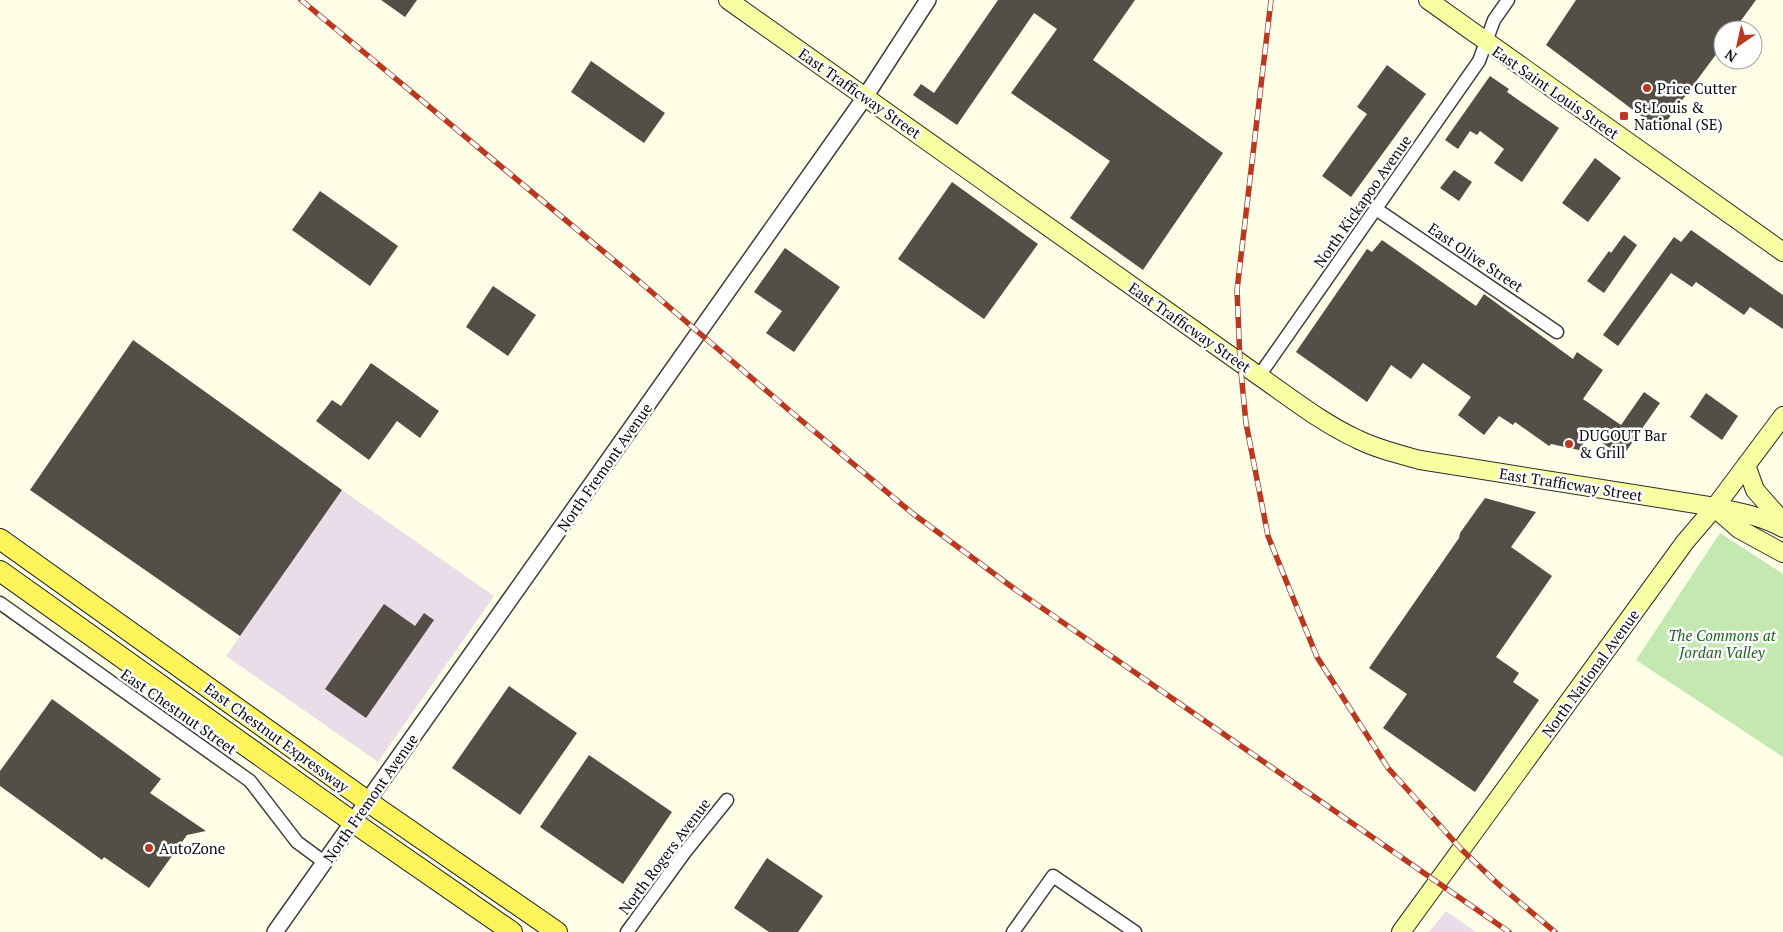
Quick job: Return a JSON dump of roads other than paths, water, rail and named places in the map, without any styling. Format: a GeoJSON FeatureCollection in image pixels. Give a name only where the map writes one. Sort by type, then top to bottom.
{"type":"FeatureCollection","features":[{"type":"Feature","properties":{"kind":"main road","name":"East Trafficway Street"},"geometry":{"type":"LineString","coordinates":[[728,0],[1259,376],[1337,429],[1358,440],[1420,460],[1715,507],[1771,521],[1783,528]]}},
{"type":"Feature","properties":{"kind":"main road","name":"East Saint Louis Street"},"geometry":{"type":"LineString","coordinates":[[1428,0],[1783,252]]}},
{"type":"Feature","properties":{"kind":"main road","name":"North National Avenue"},"geometry":{"type":"LineString","coordinates":[[1400,932],[1685,542],[1715,507],[1783,416]]}},
{"type":"Feature","properties":{"kind":"main road"},"geometry":{"type":"LineString","coordinates":[[1746,464],[1755,490],[1783,522]]}},
{"type":"Feature","properties":{"kind":"main road"},"geometry":{"type":"LineString","coordinates":[[1715,507],[1739,529],[1783,553]]}},
{"type":"Feature","properties":{"kind":"main road","name":"East Chestnut Expressway"},"geometry":{"type":"LineString","coordinates":[[0,539],[367,801],[556,932]]}},
{"type":"Feature","properties":{"kind":"main road","name":"East Chestnut Expressway"},"geometry":{"type":"LineString","coordinates":[[0,571],[353,822],[512,932]]}},
{"type":"Feature","properties":{"kind":"street","name":"North Fremont Avenue"},"geometry":{"type":"LineString","coordinates":[[275,932],[865,96],[928,0]]}},
{"type":"Feature","properties":{"kind":"street","name":"North Kickapoo Avenue"},"geometry":{"type":"LineString","coordinates":[[1259,376],[1479,61],[1494,20],[1508,0]]}},
{"type":"Feature","properties":{"kind":"street","name":"East Olive Street"},"geometry":{"type":"LineString","coordinates":[[1376,209],[1557,332]]}},
{"type":"Feature","properties":{"kind":"street","name":"East Chestnut Street"},"geometry":{"type":"LineString","coordinates":[[0,603],[250,781],[296,842],[324,862]]}},
{"type":"Feature","properties":{"kind":"street","name":"North Rogers Avenue"},"geometry":{"type":"LineString","coordinates":[[626,932],[685,852],[727,800]]}},
{"type":"Feature","properties":{"kind":"street"},"geometry":{"type":"LineString","coordinates":[[1013,932],[1053,876],[1135,932]]}},
{"type":"Feature","properties":{"kind":"railway"},"geometry":{"type":"LineString","coordinates":[[301,0],[640,282],[912,513],[1016,590],[1509,932]]}},
{"type":"Feature","properties":{"kind":"railway"},"geometry":{"type":"LineString","coordinates":[[1271,0],[1237,290],[1240,362],[1246,423],[1268,536],[1317,657],[1388,768],[1461,849],[1498,884],[1555,932]]}},
{"type":"Feature","properties":{"kind":"place","name":"Price Cutter"},"geometry":{"type":"Point","coordinates":[1647,88]}},
{"type":"Feature","properties":{"kind":"place","name":"St Louis & National (SE)"},"geometry":{"type":"Point","coordinates":[1624,116]}},
{"type":"Feature","properties":{"kind":"place","name":"DUGOUT Bar & Grill"},"geometry":{"type":"Point","coordinates":[1569,444]}},
{"type":"Feature","properties":{"kind":"place","name":"AutoZone"},"geometry":{"type":"Point","coordinates":[149,848]}},
{"type":"Feature","properties":{"kind":"park label","name":"The Commons at Jordan Valley"},"geometry":{"type":"Point","coordinates":[1722,644]}}]}
